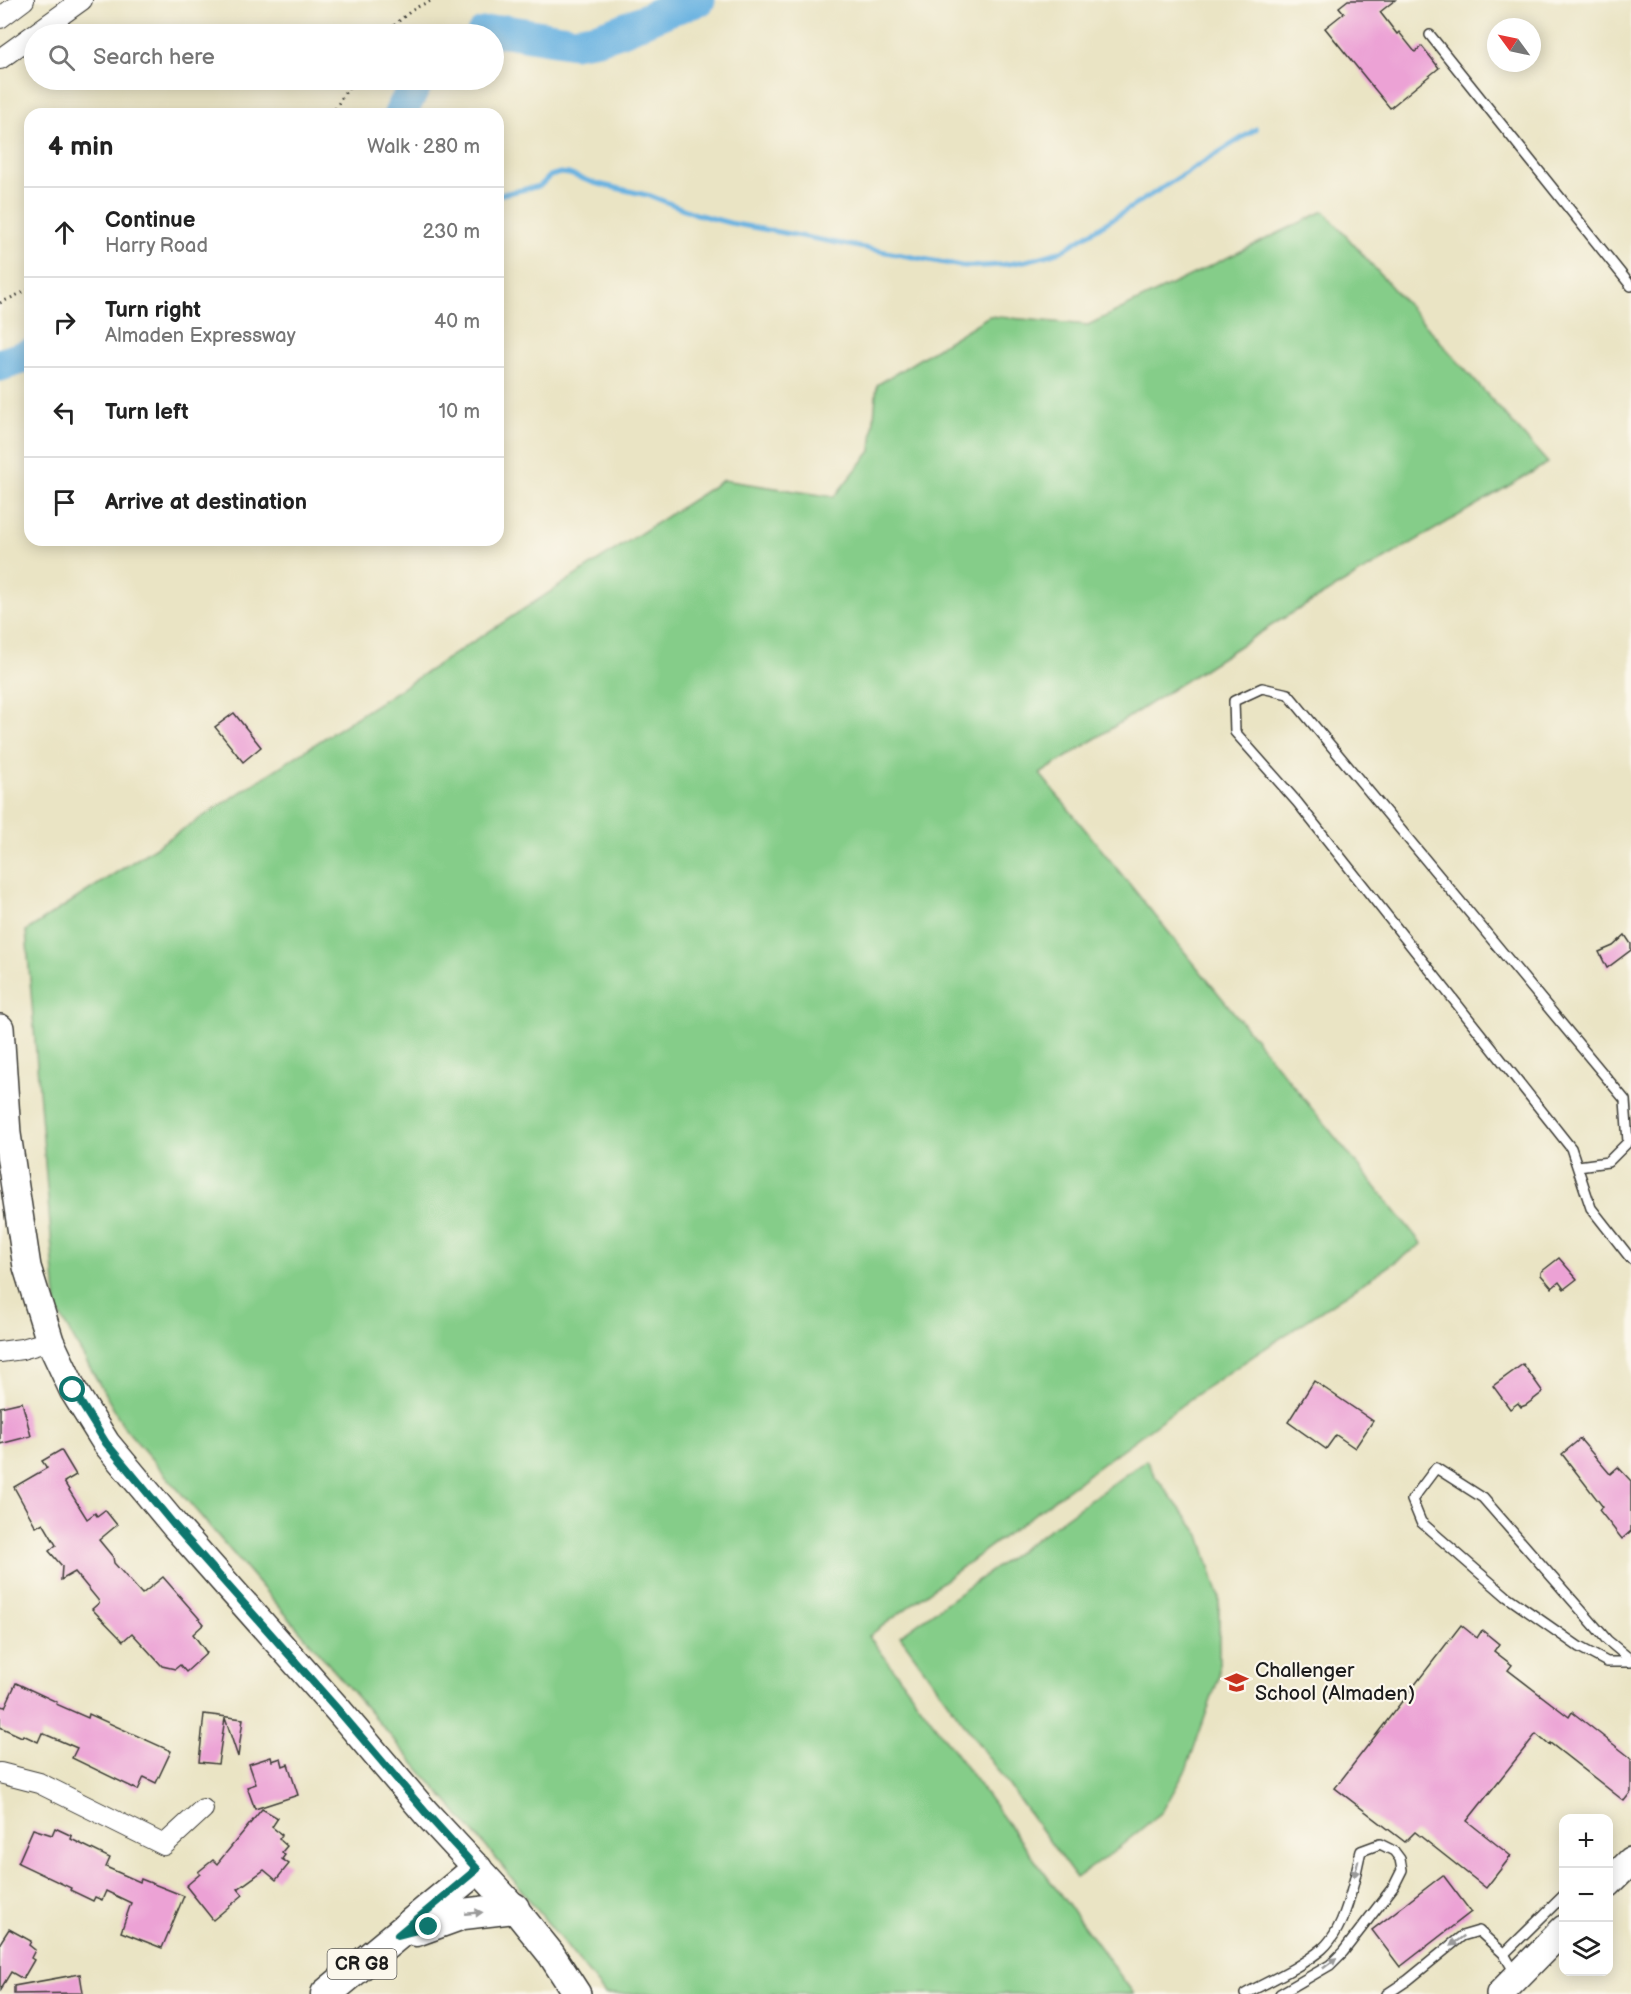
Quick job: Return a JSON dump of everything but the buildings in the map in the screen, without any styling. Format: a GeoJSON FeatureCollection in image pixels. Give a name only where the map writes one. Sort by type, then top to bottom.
{"type":"FeatureCollection","features":[{"type":"Feature","properties":{"kind":"main road","name":"CR G8"},"geometry":{"type":"LineString","coordinates":[[326,1994],[477,1869]]}},
{"type":"Feature","properties":{"kind":"main road"},"geometry":{"type":"LineString","coordinates":[[398,1935],[429,1927],[463,1914],[514,1908]]}},
{"type":"Feature","properties":{"kind":"street"},"geometry":{"type":"LineString","coordinates":[[0,18],[24,0]]}},
{"type":"Feature","properties":{"kind":"street"},"geometry":{"type":"LineString","coordinates":[[49,24],[82,0]]}},
{"type":"Feature","properties":{"kind":"street"},"geometry":{"type":"LineString","coordinates":[[0,59],[24,42]]}},
{"type":"Feature","properties":{"kind":"street"},"geometry":{"type":"LineString","coordinates":[[0,1028],[4,1134],[27,1267],[50,1341],[73,1390],[106,1443],[175,1526],[426,1813],[514,1908],[551,1954],[577,1994]]}},
{"type":"Feature","properties":{"kind":"street"},"geometry":{"type":"LineString","coordinates":[[0,1352],[50,1341]]}},
{"type":"Feature","properties":{"kind":"street"},"geometry":{"type":"LineString","coordinates":[[0,1773],[39,1783],[164,1845],[204,1809]]}},
{"type":"Feature","properties":{"kind":"street"},"geometry":{"type":"LineString","coordinates":[[1613,1879],[1631,1861]]}},
{"type":"Feature","properties":{"kind":"street"},"geometry":{"type":"LineString","coordinates":[[1507,1975],[1559,1932]]}},
{"type":"Feature","properties":{"kind":"lane"},"geometry":{"type":"LineString","coordinates":[[1430,35],[1631,286]]}},
{"type":"Feature","properties":{"kind":"lane"},"geometry":{"type":"LineString","coordinates":[[1578,1166],[1608,1162],[1628,1142],[1625,1100],[1288,694],[1262,688],[1234,700],[1235,732],[1297,802],[1571,1148],[1591,1208],[1631,1258]]}},
{"type":"Feature","properties":{"kind":"lane"},"geometry":{"type":"LineString","coordinates":[[1436,1468],[1483,1498],[1607,1640],[1631,1661],[1607,1662],[1579,1647],[1506,1596],[1421,1522],[1412,1500],[1436,1468]]}},
{"type":"Feature","properties":{"kind":"lane"},"geometry":{"type":"LineString","coordinates":[[1245,1994],[1299,1965],[1323,1947],[1340,1923],[1361,1851],[1380,1844],[1394,1851],[1400,1859],[1402,1870],[1394,1886],[1343,1952],[1330,1965],[1280,1994]]}},
{"type":"Feature","properties":{"kind":"lane"},"geometry":{"type":"LineString","coordinates":[[1387,1994],[1462,1936],[1479,1931],[1507,1975],[1559,1901]]}},
{"type":"Feature","properties":{"kind":"path"},"geometry":{"type":"LineString","coordinates":[[395,24],[423,4],[435,0]]}},
{"type":"Feature","properties":{"kind":"path"},"geometry":{"type":"LineString","coordinates":[[336,108],[347,90]]}},
{"type":"Feature","properties":{"kind":"path"},"geometry":{"type":"LineString","coordinates":[[0,303],[24,292]]}},
{"type":"Feature","properties":{"kind":"green space"},"geometry":{"type":"Polygon","coordinates":[[[1324,211],[1548,463],[1277,622],[1040,774],[1422,1244],[1201,1391],[869,1636],[1134,1994],[605,1994],[494,1856],[124,1427],[57,1310],[26,931],[723,480],[834,497],[871,451],[877,385],[989,316],[1088,325],[1324,211]]]}},
{"type":"Feature","properties":{"kind":"green space"},"geometry":{"type":"Polygon","coordinates":[[[1146,1460],[1155,1476],[1200,1535],[1219,1596],[1219,1677],[1187,1768],[1162,1812],[1112,1853],[1076,1878],[900,1636],[1146,1460]]]}},
{"type":"Feature","properties":{"kind":"waterway"},"geometry":{"type":"LineString","coordinates":[[504,31],[574,42],[598,38],[622,30],[668,10],[699,0]]}},
{"type":"Feature","properties":{"kind":"waterway"},"geometry":{"type":"LineString","coordinates":[[403,108],[413,90]]}},
{"type":"Feature","properties":{"kind":"waterway"},"geometry":{"type":"LineString","coordinates":[[504,194],[540,186],[550,176],[560,173],[569,174],[594,183],[651,196],[696,214],[730,223],[961,266],[1000,265],[1038,258],[1063,250],[1256,129]]}},
{"type":"Feature","properties":{"kind":"waterway"},"geometry":{"type":"LineString","coordinates":[[0,365],[24,357]]}},
{"type":"Feature","properties":{"kind":"place","name":"Challenger School (Almaden)"},"geometry":{"type":"Point","coordinates":[1237,1682]}},
{"type":"Feature","properties":{"kind":"route"},"geometry":{"type":"LineString","coordinates":[[73,1390],[106,1443],[175,1526],[477,1869],[398,1935],[429,1927]]}}]}
